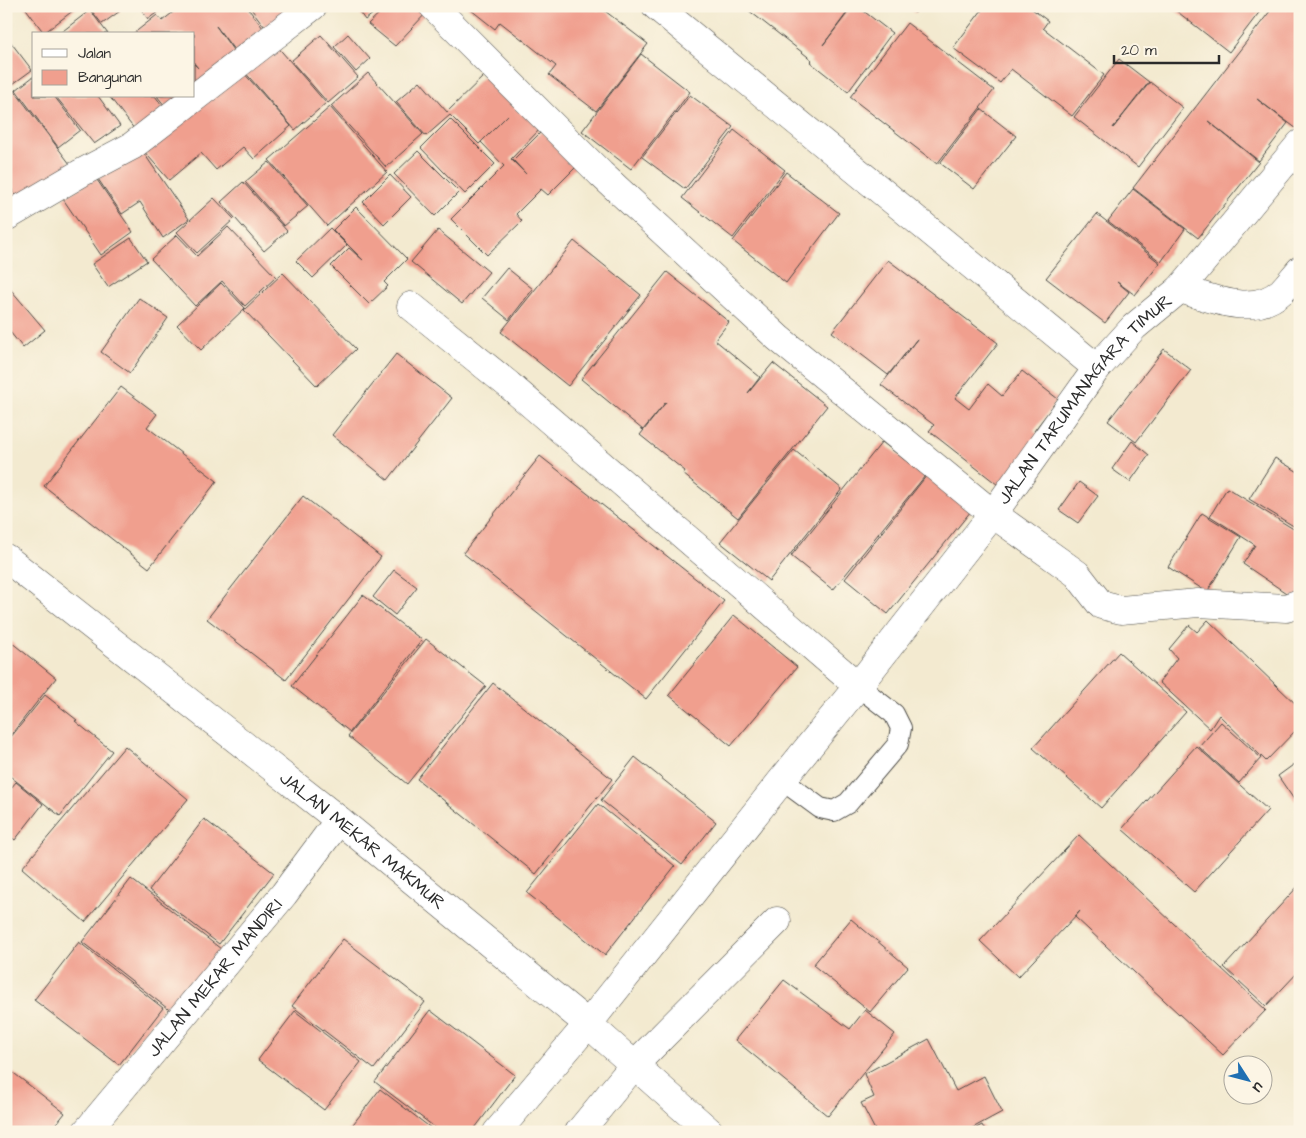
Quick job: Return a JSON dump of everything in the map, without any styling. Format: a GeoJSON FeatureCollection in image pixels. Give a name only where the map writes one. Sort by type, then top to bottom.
{"type":"FeatureCollection","features":[{"type":"Feature","properties":{"kind":"street"},"geometry":{"type":"LineString","coordinates":[[195,98],[314,6]]}},
{"type":"Feature","properties":{"kind":"street"},"geometry":{"type":"LineString","coordinates":[[434,6],[601,174],[778,338],[993,514],[1077,574],[1101,604],[1121,610],[1198,603],[1286,608],[1300,603]]}},
{"type":"Feature","properties":{"kind":"street"},"geometry":{"type":"LineString","coordinates":[[656,6],[1097,368]]}},
{"type":"Feature","properties":{"kind":"street"},"geometry":{"type":"LineString","coordinates":[[6,217],[81,173],[132,146],[194,98]]}},
{"type":"Feature","properties":{"kind":"street","name":"JALAN TARUMANAGARA TIMUR"},"geometry":{"type":"LineString","coordinates":[[497,1132],[588,1024],[858,686],[993,514],[1097,368],[1134,327],[1180,289],[1300,144]]}},
{"type":"Feature","properties":{"kind":"street","name":"JALAN TARUMANAGARA TIMUR"},"geometry":{"type":"LineString","coordinates":[[1180,289],[1233,305],[1261,304],[1281,292],[1300,270]]}},
{"type":"Feature","properties":{"kind":"street"},"geometry":{"type":"LineString","coordinates":[[411,306],[509,385],[858,686]]}},
{"type":"Feature","properties":{"kind":"street","name":"JALAN MEKAR MAKMUR"},"geometry":{"type":"LineString","coordinates":[[6,558],[339,820],[588,1024],[710,1132]]}},
{"type":"Feature","properties":{"kind":"street","name":"JALAN MEKAR MANDIRI"},"geometry":{"type":"LineString","coordinates":[[86,1132],[284,894],[339,820]]}},
{"type":"Feature","properties":{"kind":"street"},"geometry":{"type":"LineString","coordinates":[[579,1132],[634,1065],[777,921]]}},
{"type":"Feature","properties":{"kind":"lane"},"geometry":{"type":"LineString","coordinates":[[782,780],[820,808],[834,811],[848,803],[898,744],[902,728],[894,714],[858,686]]}},
{"type":"Feature","properties":{"kind":"building"},"geometry":{"type":"Polygon","coordinates":[[[24,6],[79,6],[45,32],[43,32],[24,6]]]}},
{"type":"Feature","properties":{"kind":"building"},"geometry":{"type":"Polygon","coordinates":[[[88,6],[116,6],[120,11],[102,24],[88,6]]]}},
{"type":"Feature","properties":{"kind":"building"},"geometry":{"type":"Polygon","coordinates":[[[139,6],[166,6],[148,19],[139,6]]]}},
{"type":"Feature","properties":{"kind":"building"},"geometry":{"type":"Polygon","coordinates":[[[181,6],[246,6],[270,37],[241,59],[216,26],[238,57],[195,91],[195,65],[198,68],[195,64],[195,32],[136,32],[157,15],[162,21],[181,6]]]}},
{"type":"Feature","properties":{"kind":"building"},"geometry":{"type":"Polygon","coordinates":[[[249,6],[297,6],[270,34],[249,6]]]}},
{"type":"Feature","properties":{"kind":"building"},"geometry":{"type":"Polygon","coordinates":[[[355,6],[383,6],[365,20],[355,6]]]}},
{"type":"Feature","properties":{"kind":"building"},"geometry":{"type":"Polygon","coordinates":[[[387,6],[422,6],[428,11],[395,46],[368,24],[387,6]]]}},
{"type":"Feature","properties":{"kind":"building"},"geometry":{"type":"Polygon","coordinates":[[[466,6],[593,6],[599,11],[601,8],[648,44],[596,111],[549,75],[556,66],[500,22],[495,29],[466,6]]]}},
{"type":"Feature","properties":{"kind":"building"},"geometry":{"type":"Polygon","coordinates":[[[743,6],[852,6],[823,45],[853,6],[857,6],[892,33],[848,92],[810,62],[812,60],[743,6]]]}},
{"type":"Feature","properties":{"kind":"building"},"geometry":{"type":"Polygon","coordinates":[[[907,6],[920,6],[915,13],[907,6]]]}},
{"type":"Feature","properties":{"kind":"building"},"geometry":{"type":"Polygon","coordinates":[[[985,6],[1028,6],[1048,21],[1043,28],[1104,75],[1072,116],[1011,69],[1000,83],[953,48],[985,6]]]}},
{"type":"Feature","properties":{"kind":"building"},"geometry":{"type":"Polygon","coordinates":[[[1170,6],[1264,6],[1229,52],[1170,6]]]}},
{"type":"Feature","properties":{"kind":"building"},"geometry":{"type":"Polygon","coordinates":[[[1274,6],[1300,6],[1300,125],[1297,129],[1257,99],[1288,123],[1259,161],[1208,121],[1259,162],[1198,238],[1133,188],[1274,6]]]}},
{"type":"Feature","properties":{"kind":"building"},"geometry":{"type":"Polygon","coordinates":[[[90,10],[106,32],[62,32],[90,10]]]}},
{"type":"Feature","properties":{"kind":"building"},"geometry":{"type":"Polygon","coordinates":[[[907,23],[994,90],[937,164],[850,97],[907,23]]]}},
{"type":"Feature","properties":{"kind":"building"},"geometry":{"type":"Polygon","coordinates":[[[348,34],[370,59],[356,72],[334,47],[348,34]]]}},
{"type":"Feature","properties":{"kind":"building"},"geometry":{"type":"Polygon","coordinates":[[[321,35],[358,77],[328,103],[291,61],[321,35]]]}},
{"type":"Feature","properties":{"kind":"building"},"geometry":{"type":"Polygon","coordinates":[[[6,36],[32,70],[6,89],[6,36]]]}},
{"type":"Feature","properties":{"kind":"building"},"geometry":{"type":"Polygon","coordinates":[[[276,45],[326,103],[295,130],[243,70],[276,45]]]}},
{"type":"Feature","properties":{"kind":"building"},"geometry":{"type":"Polygon","coordinates":[[[641,54],[690,92],[631,169],[582,131],[641,54]]]}},
{"type":"Feature","properties":{"kind":"building"},"geometry":{"type":"Polygon","coordinates":[[[1119,59],[1149,82],[1113,128],[1150,82],[1183,108],[1138,167],[1074,117],[1119,59]]]}},
{"type":"Feature","properties":{"kind":"building"},"geometry":{"type":"Polygon","coordinates":[[[242,71],[291,126],[254,159],[243,147],[216,170],[201,153],[169,180],[142,149],[242,71]]]}},
{"type":"Feature","properties":{"kind":"building"},"geometry":{"type":"Polygon","coordinates":[[[489,71],[545,124],[511,159],[526,174],[513,160],[542,131],[577,166],[548,195],[541,189],[516,214],[522,221],[487,255],[451,219],[504,166],[481,142],[479,144],[450,115],[426,136],[396,102],[420,81],[447,112],[489,71]]]}},
{"type":"Feature","properties":{"kind":"building"},"geometry":{"type":"Polygon","coordinates":[[[368,73],[423,134],[386,167],[331,106],[368,73]]]}},
{"type":"Feature","properties":{"kind":"building"},"geometry":{"type":"Polygon","coordinates":[[[32,78],[32,98],[56,98],[80,130],[58,147],[16,90],[32,78]]]}},
{"type":"Feature","properties":{"kind":"building"},"geometry":{"type":"Polygon","coordinates":[[[14,90],[70,164],[18,198],[6,182],[6,96],[14,90]]]}},
{"type":"Feature","properties":{"kind":"building"},"geometry":{"type":"Polygon","coordinates":[[[690,95],[733,127],[685,189],[642,157],[690,95]]]}},
{"type":"Feature","properties":{"kind":"building"},"geometry":{"type":"Polygon","coordinates":[[[57,98],[99,98],[120,126],[94,144],[57,98]]]}},
{"type":"Feature","properties":{"kind":"building"},"geometry":{"type":"Polygon","coordinates":[[[111,98],[157,98],[168,113],[138,134],[111,98]]]}},
{"type":"Feature","properties":{"kind":"building"},"geometry":{"type":"Polygon","coordinates":[[[159,98],[186,98],[169,111],[159,98]]]}},
{"type":"Feature","properties":{"kind":"building"},"geometry":{"type":"Polygon","coordinates":[[[330,107],[387,172],[327,226],[269,160],[330,107]]]}},
{"type":"Feature","properties":{"kind":"building"},"geometry":{"type":"Polygon","coordinates":[[[981,109],[1016,136],[974,189],[940,163],[981,109]]]}},
{"type":"Feature","properties":{"kind":"building"},"geometry":{"type":"Polygon","coordinates":[[[450,119],[495,164],[465,194],[421,148],[450,119]]]}},
{"type":"Feature","properties":{"kind":"building"},"geometry":{"type":"Polygon","coordinates":[[[734,130],[785,170],[733,238],[682,198],[734,130]]]}},
{"type":"Feature","properties":{"kind":"building"},"geometry":{"type":"Polygon","coordinates":[[[141,149],[189,219],[163,238],[140,202],[122,214],[98,179],[141,149]]]}},
{"type":"Feature","properties":{"kind":"building"},"geometry":{"type":"Polygon","coordinates":[[[418,151],[459,192],[435,216],[394,174],[418,151]]]}},
{"type":"Feature","properties":{"kind":"building"},"geometry":{"type":"Polygon","coordinates":[[[269,162],[308,206],[284,226],[245,182],[269,162]]]}},
{"type":"Feature","properties":{"kind":"building"},"geometry":{"type":"Polygon","coordinates":[[[786,172],[839,213],[786,283],[733,241],[786,172]]]}},
{"type":"Feature","properties":{"kind":"building"},"geometry":{"type":"Polygon","coordinates":[[[390,175],[411,197],[384,224],[363,202],[390,175]]]}},
{"type":"Feature","properties":{"kind":"building"},"geometry":{"type":"Polygon","coordinates":[[[95,177],[133,232],[101,255],[63,199],[95,177]]]}},
{"type":"Feature","properties":{"kind":"building"},"geometry":{"type":"Polygon","coordinates":[[[243,182],[287,231],[264,251],[221,202],[243,182]]]}},
{"type":"Feature","properties":{"kind":"building"},"geometry":{"type":"Polygon","coordinates":[[[1133,189],[1185,229],[1161,262],[1108,221],[1133,189]]]}},
{"type":"Feature","properties":{"kind":"building"},"geometry":{"type":"Polygon","coordinates":[[[214,198],[234,219],[197,253],[177,232],[214,198]]]}},
{"type":"Feature","properties":{"kind":"building"},"geometry":{"type":"Polygon","coordinates":[[[356,207],[407,259],[384,282],[388,286],[369,304],[331,266],[349,248],[363,260],[333,230],[356,207]]]}},
{"type":"Feature","properties":{"kind":"building"},"geometry":{"type":"Polygon","coordinates":[[[1097,214],[1160,263],[1135,295],[1117,282],[1129,292],[1105,323],[1046,278],[1097,214]]]}},
{"type":"Feature","properties":{"kind":"building"},"geometry":{"type":"Polygon","coordinates":[[[228,227],[276,277],[245,306],[222,281],[195,306],[151,259],[177,235],[197,256],[228,227]]]}},
{"type":"Feature","properties":{"kind":"building"},"geometry":{"type":"Polygon","coordinates":[[[330,228],[347,245],[313,278],[296,261],[330,228]]]}},
{"type":"Feature","properties":{"kind":"building"},"geometry":{"type":"Polygon","coordinates":[[[438,230],[489,272],[462,304],[411,262],[438,230]]]}},
{"type":"Feature","properties":{"kind":"building"},"geometry":{"type":"Polygon","coordinates":[[[131,238],[147,261],[108,287],[92,264],[131,238]]]}},
{"type":"Feature","properties":{"kind":"building"},"geometry":{"type":"Polygon","coordinates":[[[574,241],[641,295],[568,386],[501,332],[574,241]]]}},
{"type":"Feature","properties":{"kind":"building"},"geometry":{"type":"Polygon","coordinates":[[[888,260],[998,343],[955,398],[969,409],[988,384],[1002,396],[1022,371],[1058,399],[1034,431],[1040,436],[1007,492],[929,431],[934,425],[881,385],[917,339],[888,375],[832,332],[888,260]]]}},
{"type":"Feature","properties":{"kind":"building"},"geometry":{"type":"Polygon","coordinates":[[[507,268],[533,289],[509,320],[482,298],[507,268]]]}},
{"type":"Feature","properties":{"kind":"building"},"geometry":{"type":"Polygon","coordinates":[[[667,272],[729,322],[715,340],[760,377],[748,393],[773,363],[827,406],[738,518],[683,474],[685,471],[640,435],[666,402],[643,430],[581,379],[667,272]]]}},
{"type":"Feature","properties":{"kind":"building"},"geometry":{"type":"Polygon","coordinates":[[[283,273],[356,349],[317,386],[244,310],[283,273]]]}},
{"type":"Feature","properties":{"kind":"building"},"geometry":{"type":"Polygon","coordinates":[[[221,283],[245,308],[201,350],[177,325],[221,283]]]}},
{"type":"Feature","properties":{"kind":"building"},"geometry":{"type":"Polygon","coordinates":[[[6,284],[45,330],[23,348],[6,327],[6,284]]]}},
{"type":"Feature","properties":{"kind":"building"},"geometry":{"type":"Polygon","coordinates":[[[139,298],[168,318],[130,373],[101,352],[139,298]]]}},
{"type":"Feature","properties":{"kind":"building"},"geometry":{"type":"Polygon","coordinates":[[[1164,349],[1191,370],[1136,442],[1108,421],[1164,349]]]}},
{"type":"Feature","properties":{"kind":"building"},"geometry":{"type":"Polygon","coordinates":[[[396,354],[452,398],[388,480],[332,435],[396,354]]]}},
{"type":"Feature","properties":{"kind":"building"},"geometry":{"type":"Polygon","coordinates":[[[121,387],[157,414],[147,427],[217,481],[149,568],[44,486],[121,387]]]}},
{"type":"Feature","properties":{"kind":"building"},"geometry":{"type":"Polygon","coordinates":[[[1132,441],[1149,455],[1130,482],[1112,469],[1132,441]]]}},
{"type":"Feature","properties":{"kind":"building"},"geometry":{"type":"Polygon","coordinates":[[[882,442],[925,476],[833,590],[791,556],[882,442]]]}},
{"type":"Feature","properties":{"kind":"building"},"geometry":{"type":"Polygon","coordinates":[[[794,450],[842,489],[769,581],[720,542],[794,450]]]}},
{"type":"Feature","properties":{"kind":"building"},"geometry":{"type":"Polygon","coordinates":[[[540,456],[724,601],[646,699],[463,553],[540,456]]]}},
{"type":"Feature","properties":{"kind":"building"},"geometry":{"type":"Polygon","coordinates":[[[1275,458],[1300,473],[1300,530],[1249,499],[1275,458]]]}},
{"type":"Feature","properties":{"kind":"building"},"geometry":{"type":"Polygon","coordinates":[[[927,475],[971,511],[888,614],[845,579],[927,475]]]}},
{"type":"Feature","properties":{"kind":"building"},"geometry":{"type":"Polygon","coordinates":[[[1079,482],[1098,496],[1078,523],[1059,510],[1079,482]]]}},
{"type":"Feature","properties":{"kind":"building"},"geometry":{"type":"Polygon","coordinates":[[[1227,488],[1300,533],[1300,592],[1295,599],[1243,564],[1255,545],[1210,516],[1227,488]]]}},
{"type":"Feature","properties":{"kind":"building"},"geometry":{"type":"Polygon","coordinates":[[[303,496],[381,557],[286,680],[207,619],[303,496]]]}},
{"type":"Feature","properties":{"kind":"building"},"geometry":{"type":"Polygon","coordinates":[[[1202,513],[1241,537],[1207,592],[1168,567],[1202,513]]]}},
{"type":"Feature","properties":{"kind":"building"},"geometry":{"type":"Polygon","coordinates":[[[394,570],[417,587],[395,615],[373,597],[394,570]]]}},
{"type":"Feature","properties":{"kind":"building"},"geometry":{"type":"Polygon","coordinates":[[[363,595],[422,640],[350,732],[292,686],[363,595]]]}},
{"type":"Feature","properties":{"kind":"building"},"geometry":{"type":"Polygon","coordinates":[[[734,615],[797,667],[731,746],[669,695],[734,615]]]}},
{"type":"Feature","properties":{"kind":"building"},"geometry":{"type":"Polygon","coordinates":[[[1208,620],[1300,708],[1300,726],[1266,761],[1219,715],[1210,729],[1159,682],[1177,658],[1169,649],[1189,625],[1197,632],[1208,620]]]}},
{"type":"Feature","properties":{"kind":"building"},"geometry":{"type":"Polygon","coordinates":[[[6,638],[56,678],[6,741],[6,638]]]}},
{"type":"Feature","properties":{"kind":"building"},"geometry":{"type":"Polygon","coordinates":[[[426,639],[486,686],[407,784],[348,736],[426,639]]]}},
{"type":"Feature","properties":{"kind":"building"},"geometry":{"type":"Polygon","coordinates":[[[1119,652],[1186,712],[1101,808],[1033,748],[1119,652]]]}},
{"type":"Feature","properties":{"kind":"building"},"geometry":{"type":"Polygon","coordinates":[[[493,683],[612,779],[536,874],[417,779],[493,683]]]}},
{"type":"Feature","properties":{"kind":"building"},"geometry":{"type":"Polygon","coordinates":[[[45,695],[112,751],[60,816],[6,773],[6,743],[45,695]]]}},
{"type":"Feature","properties":{"kind":"building"},"geometry":{"type":"Polygon","coordinates":[[[1221,722],[1261,758],[1239,783],[1199,747],[1221,722]]]}},
{"type":"Feature","properties":{"kind":"building"},"geometry":{"type":"Polygon","coordinates":[[[125,746],[188,799],[85,922],[22,868],[125,746]]]}},
{"type":"Feature","properties":{"kind":"building"},"geometry":{"type":"Polygon","coordinates":[[[1196,746],[1268,810],[1194,892],[1122,829],[1196,746]]]}},
{"type":"Feature","properties":{"kind":"building"},"geometry":{"type":"Polygon","coordinates":[[[635,757],[716,822],[682,865],[601,800],[635,757]]]}},
{"type":"Feature","properties":{"kind":"building"},"geometry":{"type":"Polygon","coordinates":[[[1300,760],[1300,797],[1295,801],[1278,776],[1300,760]]]}},
{"type":"Feature","properties":{"kind":"building"},"geometry":{"type":"Polygon","coordinates":[[[16,782],[43,804],[15,840],[6,833],[6,794],[16,782]]]}},
{"type":"Feature","properties":{"kind":"building"},"geometry":{"type":"Polygon","coordinates":[[[598,804],[675,866],[605,955],[527,893],[598,804]]]}},
{"type":"Feature","properties":{"kind":"building"},"geometry":{"type":"Polygon","coordinates":[[[204,819],[274,873],[219,944],[149,890],[204,819]]]}},
{"type":"Feature","properties":{"kind":"building"},"geometry":{"type":"Polygon","coordinates":[[[1079,835],[1266,1010],[1223,1055],[1075,917],[1080,911],[1018,977],[980,941],[1079,835]]]}},
{"type":"Feature","properties":{"kind":"building"},"geometry":{"type":"Polygon","coordinates":[[[131,879],[221,949],[172,1012],[82,942],[131,879]]]}},
{"type":"Feature","properties":{"kind":"building"},"geometry":{"type":"Polygon","coordinates":[[[1300,884],[1300,970],[1266,1006],[1224,967],[1300,884]]]}},
{"type":"Feature","properties":{"kind":"building"},"geometry":{"type":"Polygon","coordinates":[[[851,919],[908,967],[870,1012],[813,965],[851,919]]]}},
{"type":"Feature","properties":{"kind":"building"},"geometry":{"type":"Polygon","coordinates":[[[343,939],[425,1002],[374,1069],[292,1006],[343,939]]]}},
{"type":"Feature","properties":{"kind":"building"},"geometry":{"type":"Polygon","coordinates":[[[79,942],[163,1008],[119,1065],[34,1000],[79,942]]]}},
{"type":"Feature","properties":{"kind":"building"},"geometry":{"type":"Polygon","coordinates":[[[784,980],[850,1029],[865,1010],[895,1034],[828,1116],[735,1040],[784,980]]]}},
{"type":"Feature","properties":{"kind":"building"},"geometry":{"type":"Polygon","coordinates":[[[430,1010],[515,1075],[472,1132],[441,1132],[375,1082],[430,1010]]]}},
{"type":"Feature","properties":{"kind":"building"},"geometry":{"type":"Polygon","coordinates":[[[295,1011],[361,1062],[324,1110],[258,1060],[295,1011]]]}},
{"type":"Feature","properties":{"kind":"building"},"geometry":{"type":"Polygon","coordinates":[[[929,1039],[956,1091],[984,1076],[1002,1112],[965,1132],[872,1132],[875,1130],[861,1103],[874,1097],[864,1074],[929,1039]]]}},
{"type":"Feature","properties":{"kind":"building"},"geometry":{"type":"Polygon","coordinates":[[[6,1067],[65,1113],[50,1132],[6,1132],[6,1067]]]}},
{"type":"Feature","properties":{"kind":"building"},"geometry":{"type":"Polygon","coordinates":[[[380,1089],[436,1132],[347,1132],[380,1089]]]}},
{"type":"Feature","properties":{"kind":"building"},"geometry":{"type":"Polygon","coordinates":[[[982,1125],[986,1132],[969,1132],[982,1125]]]}}]}
